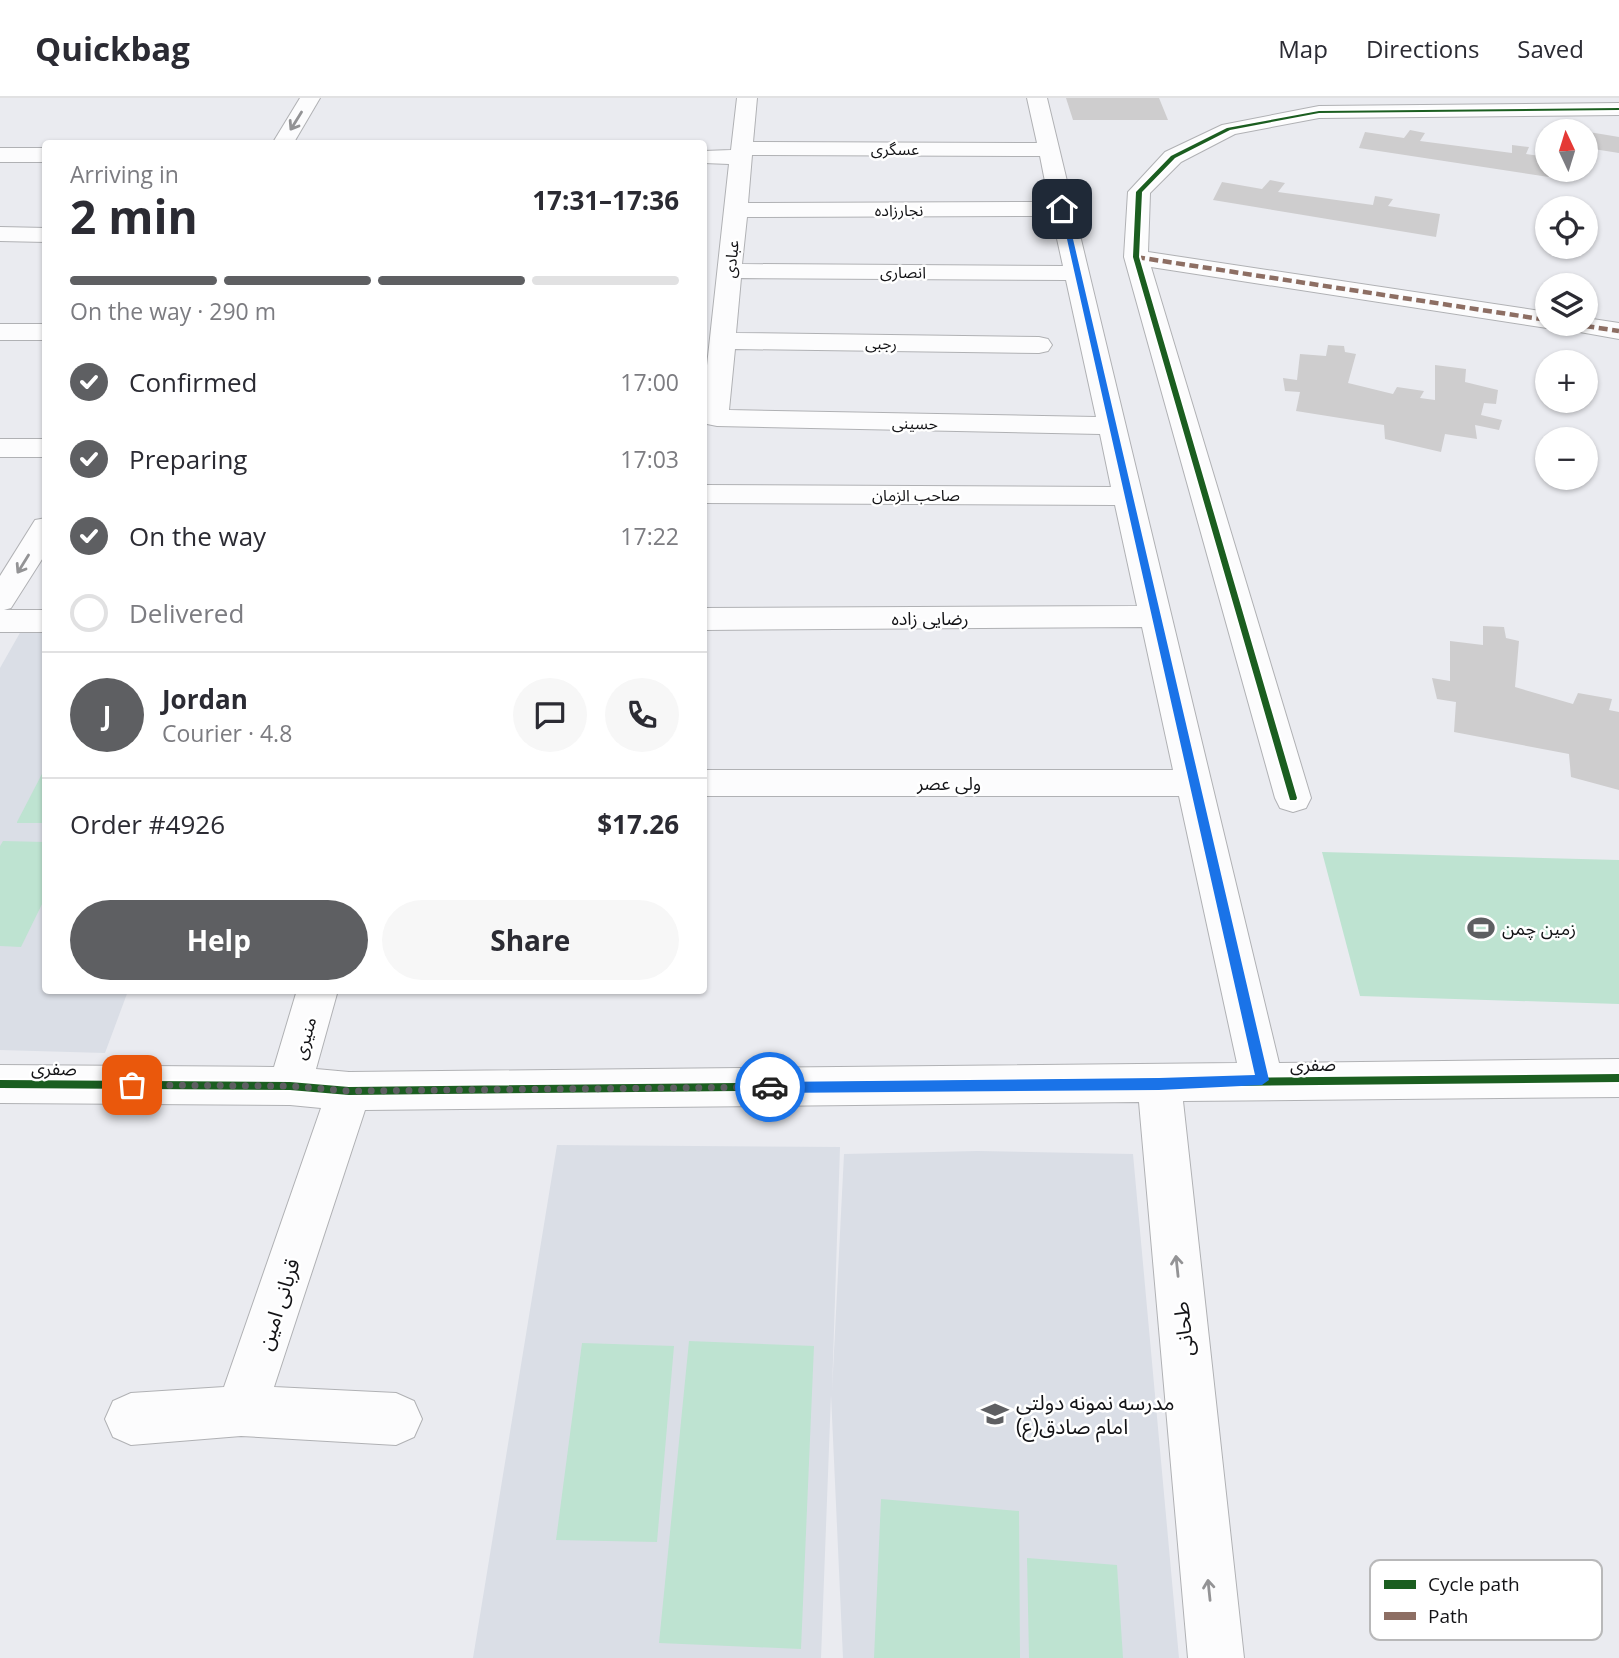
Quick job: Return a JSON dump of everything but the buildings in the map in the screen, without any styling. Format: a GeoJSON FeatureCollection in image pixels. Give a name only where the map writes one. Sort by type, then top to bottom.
{"type":"FeatureCollection","features":[{"type":"Feature","properties":{"kind":"street"},"geometry":{"type":"LineString","coordinates":[[284,140],[310,98]]}},
{"type":"Feature","properties":{"kind":"street","name":"عبادی"},"geometry":{"type":"LineString","coordinates":[[717,418],[716,348],[729,271],[747,98]]}},
{"type":"Feature","properties":{"kind":"street"},"geometry":{"type":"LineString","coordinates":[[1037,98],[1262,1080]]}},
{"type":"Feature","properties":{"kind":"street"},"geometry":{"type":"LineString","coordinates":[[1293,798],[1136,257],[1139,192],[1173,157],[1229,129],[1319,112],[1619,108]]}},
{"type":"Feature","properties":{"kind":"street","name":"عسگری"},"geometry":{"type":"LineString","coordinates":[[707,157],[741,152],[1049,150]]}},
{"type":"Feature","properties":{"kind":"street"},"geometry":{"type":"LineString","coordinates":[[0,155],[42,155]]}},
{"type":"Feature","properties":{"kind":"street","name":"نجارزاده"},"geometry":{"type":"LineString","coordinates":[[736,210],[1062,209]]}},
{"type":"Feature","properties":{"kind":"street"},"geometry":{"type":"LineString","coordinates":[[0,234],[42,235]]}},
{"type":"Feature","properties":{"kind":"street"},"geometry":{"type":"LineString","coordinates":[[1136,257],[1535,318]]}},
{"type":"Feature","properties":{"kind":"street","name":"انصاری"},"geometry":{"type":"LineString","coordinates":[[729,271],[1077,273]]}},
{"type":"Feature","properties":{"kind":"street"},"geometry":{"type":"LineString","coordinates":[[1598,328],[1619,331]]}},
{"type":"Feature","properties":{"kind":"street"},"geometry":{"type":"LineString","coordinates":[[0,332],[42,332]]}},
{"type":"Feature","properties":{"kind":"street","name":"رجبی"},"geometry":{"type":"LineString","coordinates":[[716,348],[1039,345]]}},
{"type":"Feature","properties":{"kind":"street","name":"حسینی"},"geometry":{"type":"LineString","coordinates":[[717,418],[1112,426]]}},
{"type":"Feature","properties":{"kind":"street"},"geometry":{"type":"LineString","coordinates":[[0,448],[42,448]]}},
{"type":"Feature","properties":{"kind":"street","name":"صاحب الزمان"},"geometry":{"type":"LineString","coordinates":[[707,494],[1128,496]]}},
{"type":"Feature","properties":{"kind":"street"},"geometry":{"type":"LineString","coordinates":[[0,601],[42,533]]}},
{"type":"Feature","properties":{"kind":"street","name":"رضایی زاده"},"geometry":{"type":"LineString","coordinates":[[707,619],[1156,616]]}},
{"type":"Feature","properties":{"kind":"street"},"geometry":{"type":"LineString","coordinates":[[0,621],[42,621]]}},
{"type":"Feature","properties":{"kind":"street","name":"ولی عصر"},"geometry":{"type":"LineString","coordinates":[[707,783],[1194,783]]}},
{"type":"Feature","properties":{"kind":"street","name":"منیری"},"geometry":{"type":"LineString","coordinates":[[290,1086],[317,994]]}},
{"type":"Feature","properties":{"kind":"street","name":"صفری"},"geometry":{"type":"LineString","coordinates":[[0,1084],[290,1086],[349,1091],[1619,1078]]}},
{"type":"Feature","properties":{"kind":"street","name":"طحانی"},"geometry":{"type":"LineString","coordinates":[[1159,1084],[1216,1658]]}},
{"type":"Feature","properties":{"kind":"street","name":"قربانی امین"},"geometry":{"type":"LineString","coordinates":[[242,1412],[349,1091]]}},
{"type":"Feature","properties":{"kind":"street"},"geometry":{"type":"LineString","coordinates":[[131,1419],[242,1412],[396,1419]]}},
{"type":"Feature","properties":{"kind":"shaded area"},"geometry":{"type":"Polygon","coordinates":[[[21,631],[42,631],[42,994],[127,994],[105,1053],[0,1050],[0,668],[21,631]]]}},
{"type":"Feature","properties":{"kind":"shaded area"},"geometry":{"type":"Polygon","coordinates":[[[557,1145],[840,1147],[832,1391],[844,1154],[978,1151],[1133,1154],[1179,1658],[843,1658],[831,1395],[821,1658],[473,1658],[557,1145]]]}},
{"type":"Feature","properties":{"kind":"green space"},"geometry":{"type":"Polygon","coordinates":[[[42,774],[42,823],[17,822],[42,774]]]}},
{"type":"Feature","properties":{"kind":"green space"},"geometry":{"type":"Polygon","coordinates":[[[3,841],[42,842],[42,904],[21,947],[0,946],[0,846],[3,841]]]}},
{"type":"Feature","properties":{"kind":"green space","name":"زمین چمن"},"geometry":{"type":"Polygon","coordinates":[[[1322,852],[1619,860],[1619,1004],[1360,996],[1322,852]]]}},
{"type":"Feature","properties":{"kind":"green space"},"geometry":{"type":"Polygon","coordinates":[[[689,1341],[814,1346],[801,1649],[659,1643],[689,1341]]]}},
{"type":"Feature","properties":{"kind":"green space"},"geometry":{"type":"Polygon","coordinates":[[[582,1343],[674,1346],[657,1542],[556,1540],[582,1343]]]}},
{"type":"Feature","properties":{"kind":"green space"},"geometry":{"type":"Polygon","coordinates":[[[881,1499],[1019,1511],[1020,1658],[874,1658],[881,1499]]]}},
{"type":"Feature","properties":{"kind":"green space"},"geometry":{"type":"Polygon","coordinates":[[[1027,1558],[1117,1565],[1123,1658],[1029,1658],[1027,1558]]]}},
{"type":"Feature","properties":{"kind":"marked path"},"geometry":{"type":"LineString","coordinates":[[1136,257],[1535,318]]}},
{"type":"Feature","properties":{"kind":"marked path"},"geometry":{"type":"LineString","coordinates":[[1598,328],[1619,331]]}},
{"type":"Feature","properties":{"kind":"cycle path"},"geometry":{"type":"LineString","coordinates":[[1293,798],[1136,257],[1139,192],[1173,157],[1229,129],[1319,112],[1619,109]]}},
{"type":"Feature","properties":{"kind":"cycle path"},"geometry":{"type":"LineString","coordinates":[[0,1084],[290,1086],[349,1091],[1619,1078]]}},
{"type":"Feature","properties":{"kind":"way so far"},"geometry":{"type":"LineString","coordinates":[[132,1085],[290,1086],[349,1091],[770,1087]]}},
{"type":"Feature","properties":{"kind":"place","name":"زمین چمن"},"geometry":{"type":"Point","coordinates":[1481,928]}},
{"type":"Feature","properties":{"kind":"place","name":"مدرسه نمونه دولتی امام صادق(ع)"},"geometry":{"type":"Point","coordinates":[995,1414]}},
{"type":"Feature","properties":{"kind":"route"},"geometry":{"type":"LineString","coordinates":[[770,1087],[1159,1084],[1262,1080],[1062,209]]}}]}
